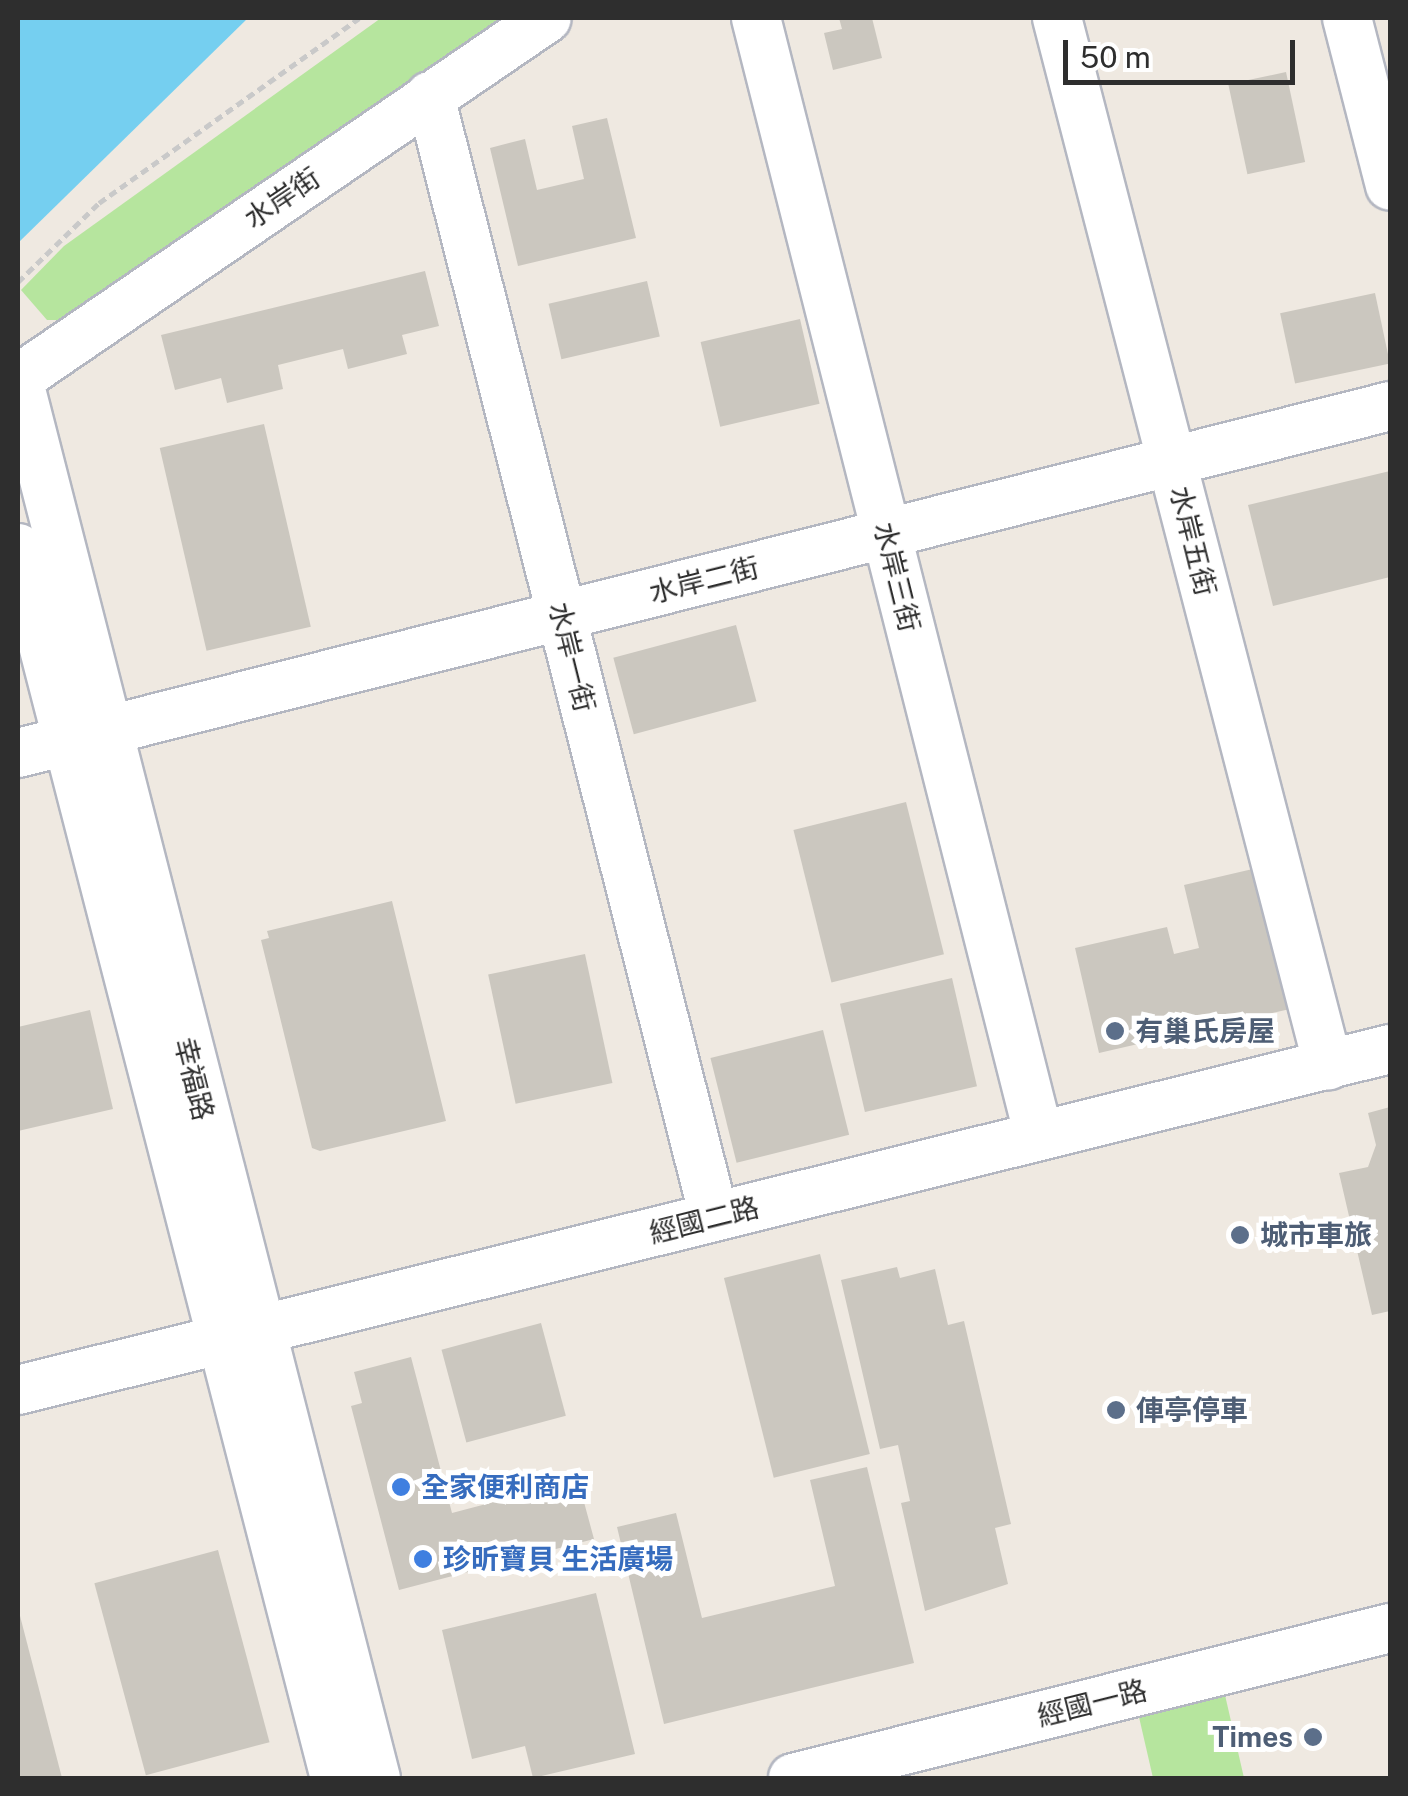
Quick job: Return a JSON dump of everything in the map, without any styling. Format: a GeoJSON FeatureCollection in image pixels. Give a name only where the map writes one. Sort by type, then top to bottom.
{"type":"FeatureCollection","features":[{"type":"Feature","properties":{"kind":"street","name":"水岸街"},"geometry":{"type":"LineString","coordinates":[[18,378],[546,18]]}},
{"type":"Feature","properties":{"kind":"street","name":"水岸三街"},"geometry":{"type":"LineString","coordinates":[[756,18],[1039,1136]]}},
{"type":"Feature","properties":{"kind":"street","name":"水岸五街"},"geometry":{"type":"LineString","coordinates":[[1058,18],[1328,1065]]}},
{"type":"Feature","properties":{"kind":"street"},"geometry":{"type":"LineString","coordinates":[[1348,18],[1390,186]]}},
{"type":"Feature","properties":{"kind":"street","name":"水岸一街"},"geometry":{"type":"LineString","coordinates":[[430,96],[714,1217]]}},
{"type":"Feature","properties":{"kind":"street","name":"幸福路"},"geometry":{"type":"LineString","coordinates":[[18,378],[84,737],[239,1335],[335,1778]]}},
{"type":"Feature","properties":{"kind":"street","name":"水岸二街"},"geometry":{"type":"LineString","coordinates":[[18,753],[1390,406]]}},
{"type":"Feature","properties":{"kind":"street","name":"幸福路"},"geometry":{"type":"LineString","coordinates":[[18,548],[84,737]]}},
{"type":"Feature","properties":{"kind":"street","name":"經國二路"},"geometry":{"type":"LineString","coordinates":[[18,1390],[1390,1050]]}},
{"type":"Feature","properties":{"kind":"street","name":"幸福路"},"geometry":{"type":"LineString","coordinates":[[239,1335],[376,1778]]}},
{"type":"Feature","properties":{"kind":"street","name":"經國一路"},"geometry":{"type":"LineString","coordinates":[[793,1778],[1390,1628]]}},
{"type":"Feature","properties":{"kind":"path"},"geometry":{"type":"LineString","coordinates":[[18,282],[100,203],[360,18]]}},
{"type":"Feature","properties":{"kind":"green space"},"geometry":{"type":"Polygon","coordinates":[[[381,18],[505,18],[72,320],[47,320],[21,290],[64,246],[381,18]]]}},
{"type":"Feature","properties":{"kind":"green space"},"geometry":{"type":"Polygon","coordinates":[[[1225,1695],[1244,1778],[1153,1778],[1139,1717],[1225,1695]]]}},
{"type":"Feature","properties":{"kind":"water"},"geometry":{"type":"Polygon","coordinates":[[[18,18],[248,18],[18,243],[18,18]]]}},
{"type":"Feature","properties":{"kind":"building"},"geometry":{"type":"Polygon","coordinates":[[[839,18],[872,18],[882,58],[833,70],[824,33],[842,29],[839,18]]]}},
{"type":"Feature","properties":{"kind":"building"},"geometry":{"type":"Polygon","coordinates":[[[1286,72],[1305,162],[1247,174],[1228,84],[1286,72]]]}},
{"type":"Feature","properties":{"kind":"building"},"geometry":{"type":"Polygon","coordinates":[[[607,118],[636,238],[518,266],[490,148],[525,139],[537,190],[584,179],[572,126],[607,118]]]}},
{"type":"Feature","properties":{"kind":"building"},"geometry":{"type":"Polygon","coordinates":[[[425,271],[439,326],[402,335],[407,354],[348,369],[343,349],[278,365],[283,389],[227,403],[221,378],[175,390],[161,335],[425,271]]]}},
{"type":"Feature","properties":{"kind":"building"},"geometry":{"type":"Polygon","coordinates":[[[647,281],[660,337],[561,359],[549,304],[647,281]]]}},
{"type":"Feature","properties":{"kind":"building"},"geometry":{"type":"Polygon","coordinates":[[[1375,293],[1390,363],[1295,384],[1280,313],[1375,293]]]}},
{"type":"Feature","properties":{"kind":"building"},"geometry":{"type":"Polygon","coordinates":[[[800,319],[820,404],[720,427],[701,342],[800,319]]]}},
{"type":"Feature","properties":{"kind":"building"},"geometry":{"type":"Polygon","coordinates":[[[264,424],[311,627],[207,651],[160,448],[264,424]]]}},
{"type":"Feature","properties":{"kind":"building"},"geometry":{"type":"Polygon","coordinates":[[[1390,471],[1390,577],[1273,606],[1248,505],[1390,471]]]}},
{"type":"Feature","properties":{"kind":"building"},"geometry":{"type":"Polygon","coordinates":[[[736,625],[756,701],[634,734],[613,658],[736,625]]]}},
{"type":"Feature","properties":{"kind":"building"},"geometry":{"type":"Polygon","coordinates":[[[906,802],[944,954],[831,982],[793,830],[906,802]]]}},
{"type":"Feature","properties":{"kind":"building"},"geometry":{"type":"Polygon","coordinates":[[[1257,868],[1290,1009],[1099,1053],[1075,948],[1167,927],[1174,954],[1199,948],[1184,885],[1257,868]]]}},
{"type":"Feature","properties":{"kind":"building"},"geometry":{"type":"Polygon","coordinates":[[[392,901],[446,1121],[320,1151],[312,1148],[261,940],[269,938],[267,931],[392,901]]]}},
{"type":"Feature","properties":{"kind":"building"},"geometry":{"type":"Polygon","coordinates":[[[585,954],[612,1083],[516,1104],[488,975],[585,954]]]}},
{"type":"Feature","properties":{"kind":"building"},"geometry":{"type":"Polygon","coordinates":[[[952,978],[977,1086],[865,1112],[840,1004],[952,978]]]}},
{"type":"Feature","properties":{"kind":"building"},"geometry":{"type":"Polygon","coordinates":[[[90,1010],[113,1109],[18,1131],[18,1027],[90,1010]]]}},
{"type":"Feature","properties":{"kind":"building"},"geometry":{"type":"Polygon","coordinates":[[[823,1030],[849,1135],[737,1163],[710,1058],[823,1030]]]}},
{"type":"Feature","properties":{"kind":"building"},"geometry":{"type":"Polygon","coordinates":[[[1390,1107],[1390,1311],[1372,1315],[1339,1173],[1368,1167],[1376,1145],[1368,1113],[1390,1107]]]}},
{"type":"Feature","properties":{"kind":"building"},"geometry":{"type":"Polygon","coordinates":[[[820,1254],[870,1454],[774,1478],[724,1278],[820,1254]]]}},
{"type":"Feature","properties":{"kind":"building"},"geometry":{"type":"Polygon","coordinates":[[[897,1267],[900,1278],[935,1269],[948,1325],[964,1321],[1011,1524],[995,1528],[1008,1584],[925,1611],[901,1503],[910,1501],[898,1445],[880,1449],[841,1280],[897,1267]]]}},
{"type":"Feature","properties":{"kind":"building"},"geometry":{"type":"Polygon","coordinates":[[[541,1323],[566,1416],[466,1442],[442,1350],[541,1323]]]}},
{"type":"Feature","properties":{"kind":"building"},"geometry":{"type":"Polygon","coordinates":[[[411,1357],[452,1513],[578,1480],[594,1539],[399,1590],[351,1406],[362,1403],[354,1372],[411,1357]]]}},
{"type":"Feature","properties":{"kind":"building"},"geometry":{"type":"Polygon","coordinates":[[[867,1467],[914,1663],[664,1724],[617,1527],[676,1513],[702,1618],[835,1586],[810,1480],[867,1467]]]}},
{"type":"Feature","properties":{"kind":"building"},"geometry":{"type":"Polygon","coordinates":[[[218,1550],[270,1742],[146,1775],[94,1583],[218,1550]]]}},
{"type":"Feature","properties":{"kind":"building"},"geometry":{"type":"Polygon","coordinates":[[[596,1593],[635,1754],[533,1778],[525,1746],[472,1759],[442,1630],[596,1593]]]}},
{"type":"Feature","properties":{"kind":"building"},"geometry":{"type":"Polygon","coordinates":[[[19,1612],[62,1778],[18,1778],[19,1612]]]}},
{"type":"Feature","properties":{"kind":"place","name":"有巢氏房屋"},"geometry":{"type":"Point","coordinates":[1115,1031]}},
{"type":"Feature","properties":{"kind":"place","name":"城市車旅"},"geometry":{"type":"Point","coordinates":[1240,1235]}},
{"type":"Feature","properties":{"kind":"place","name":"俥亭停車"},"geometry":{"type":"Point","coordinates":[1116,1410]}},
{"type":"Feature","properties":{"kind":"place","name":"全家便利商店"},"geometry":{"type":"Point","coordinates":[401,1487]}},
{"type":"Feature","properties":{"kind":"place","name":"珍昕寶貝 生活廣場"},"geometry":{"type":"Point","coordinates":[423,1559]}},
{"type":"Feature","properties":{"kind":"place","name":"Times"},"geometry":{"type":"Point","coordinates":[1313,1737]}}]}
